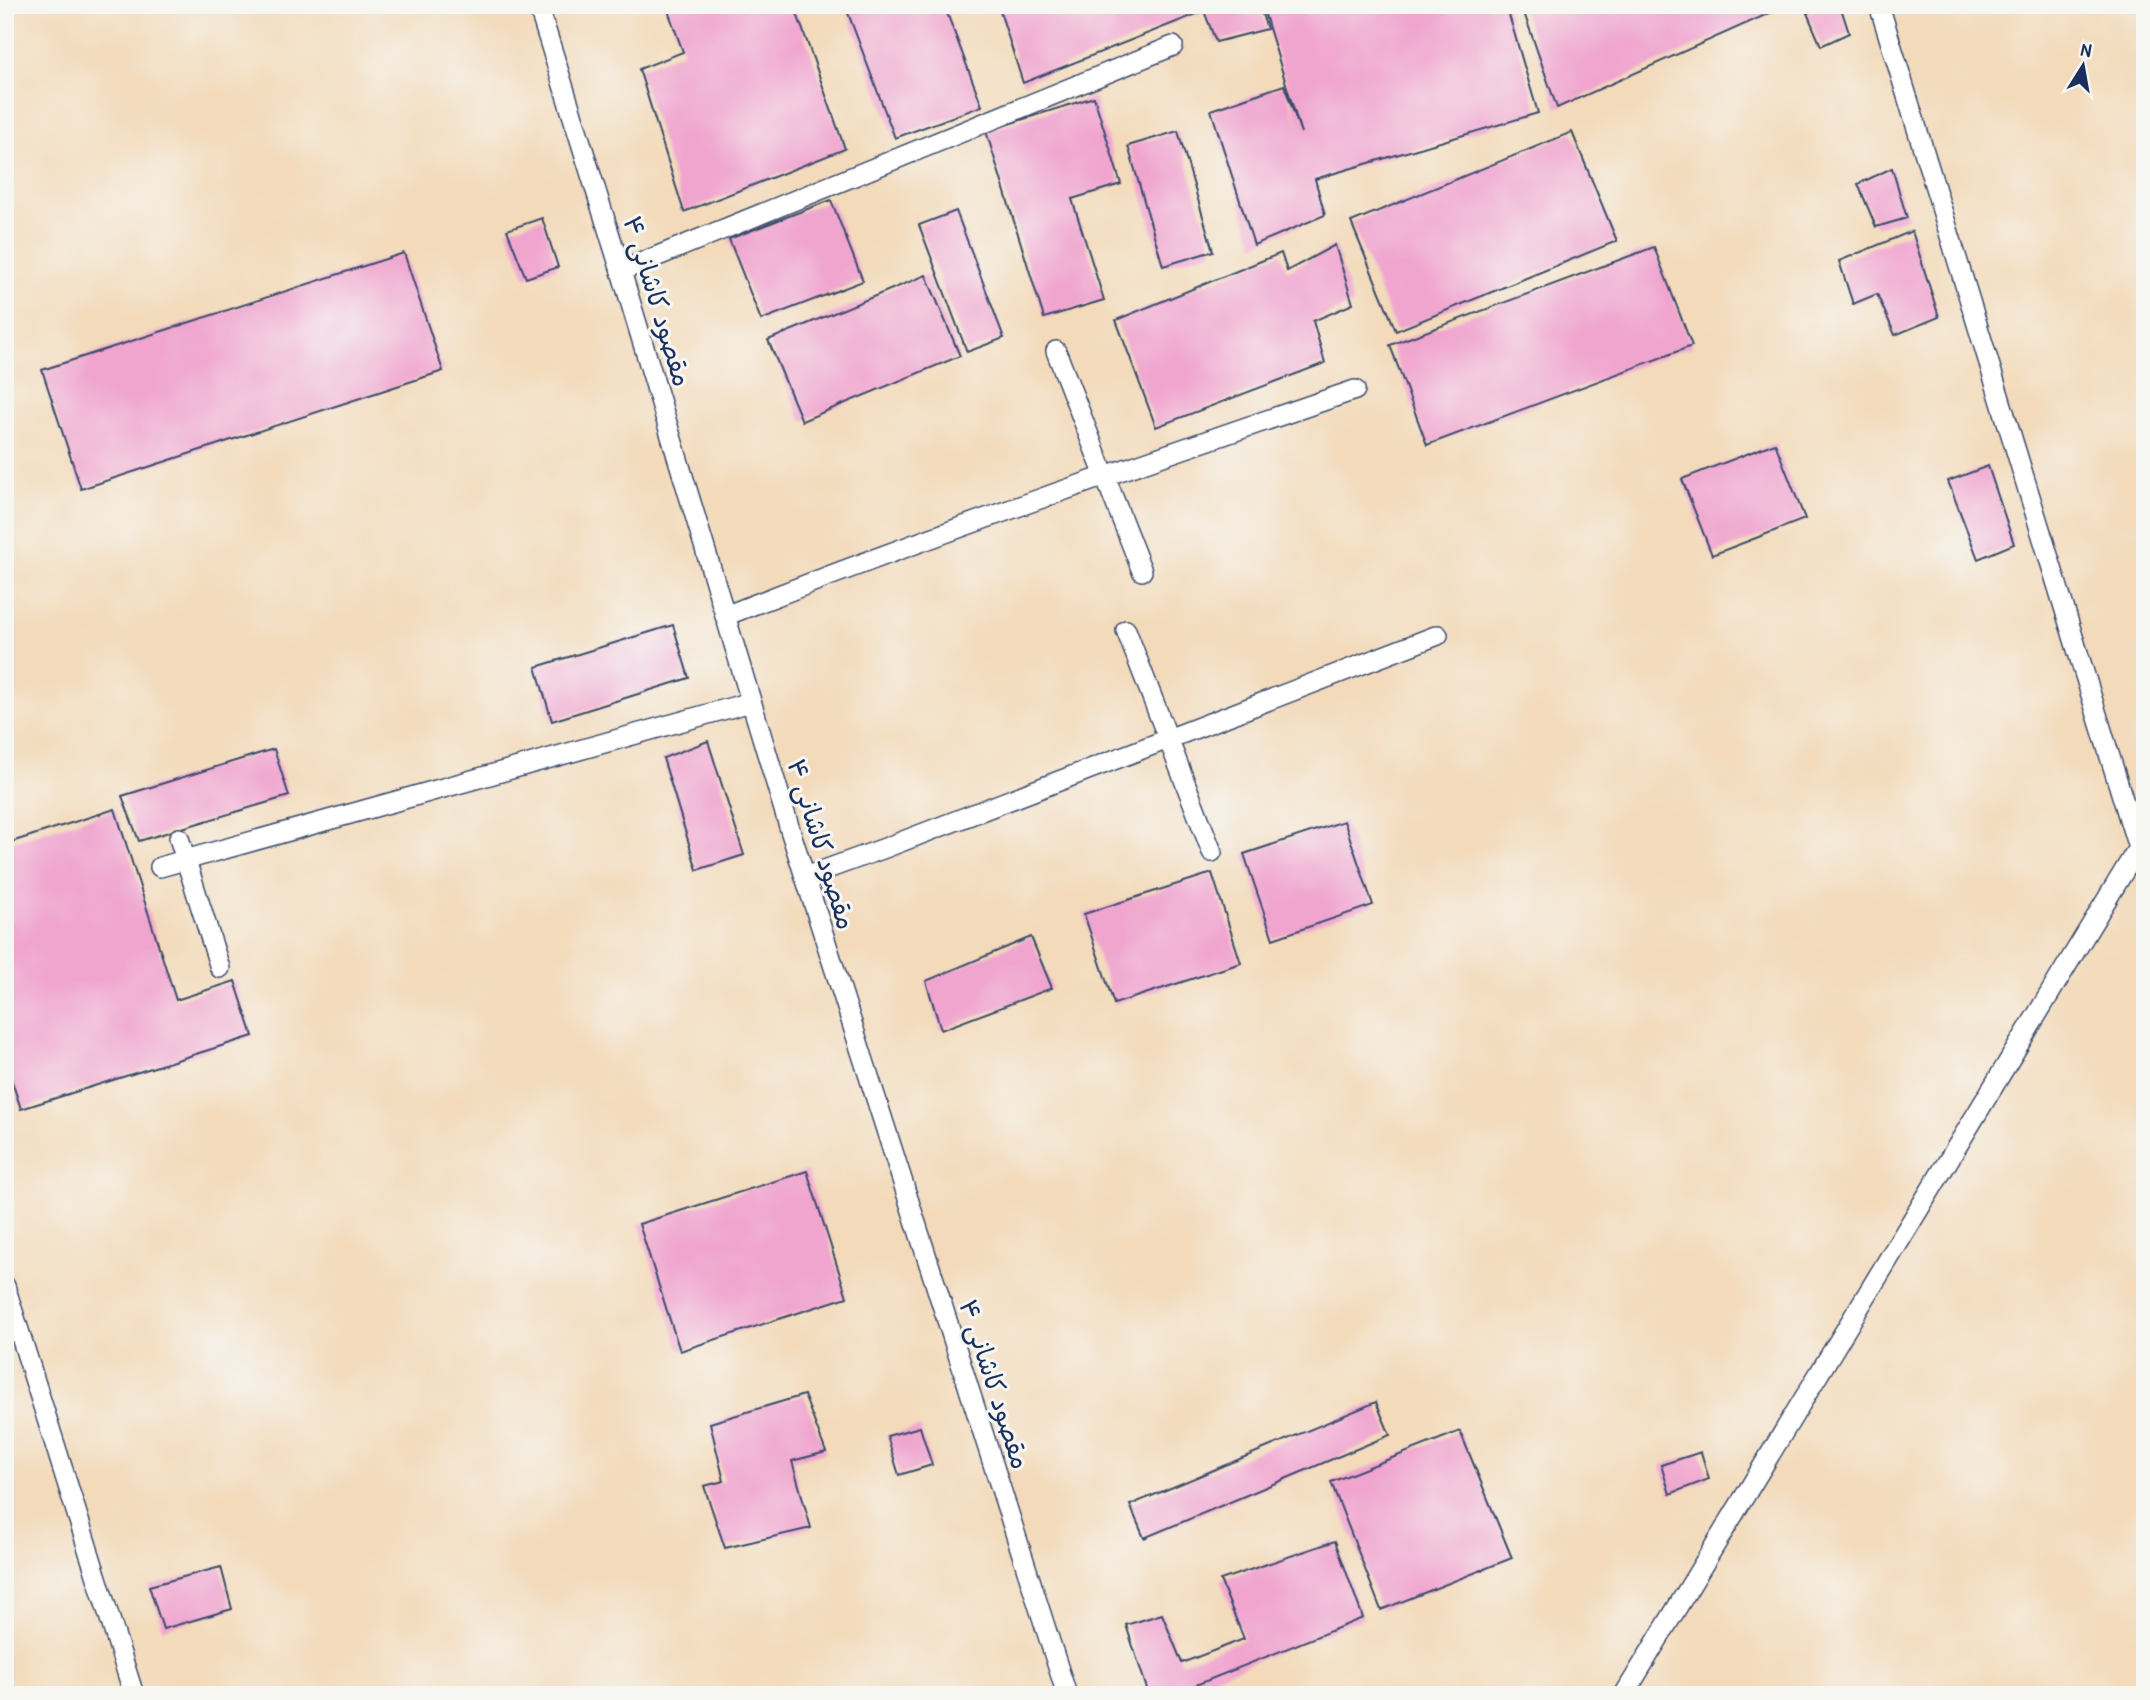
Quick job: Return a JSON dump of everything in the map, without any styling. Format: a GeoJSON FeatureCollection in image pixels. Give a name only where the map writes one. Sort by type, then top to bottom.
{"type":"FeatureCollection","features":[{"type":"Feature","properties":{"kind":"lane","name":"مقصود کاشانی ۴"},"geometry":{"type":"LineString","coordinates":[[538,5],[805,877],[1067,1695]]}},
{"type":"Feature","properties":{"kind":"lane"},"geometry":{"type":"LineString","coordinates":[[1624,1695],[2138,848],[1879,5]]}},
{"type":"Feature","properties":{"kind":"lane"},"geometry":{"type":"LineString","coordinates":[[621,271],[1173,46]]}},
{"type":"Feature","properties":{"kind":"lane"},"geometry":{"type":"LineString","coordinates":[[1056,351],[1142,571]]}},
{"type":"Feature","properties":{"kind":"lane"},"geometry":{"type":"LineString","coordinates":[[725,616],[1104,476],[1355,390]]}},
{"type":"Feature","properties":{"kind":"lane"},"geometry":{"type":"LineString","coordinates":[[1126,630],[1212,852]]}},
{"type":"Feature","properties":{"kind":"lane"},"geometry":{"type":"LineString","coordinates":[[805,877],[898,844],[1438,635]]}},
{"type":"Feature","properties":{"kind":"lane"},"geometry":{"type":"LineString","coordinates":[[160,867],[751,702]]}},
{"type":"Feature","properties":{"kind":"lane"},"geometry":{"type":"LineString","coordinates":[[179,838],[220,968]]}},
{"type":"Feature","properties":{"kind":"lane"},"geometry":{"type":"LineString","coordinates":[[5,1286],[134,1695]]}},
{"type":"Feature","properties":{"kind":"building"},"geometry":{"type":"Polygon","coordinates":[[[666,5],[794,5],[845,149],[684,212],[639,69],[683,52],[666,5]]]}},
{"type":"Feature","properties":{"kind":"building"},"geometry":{"type":"Polygon","coordinates":[[[845,5],[944,5],[982,106],[895,138],[845,5]]]}},
{"type":"Feature","properties":{"kind":"building"},"geometry":{"type":"Polygon","coordinates":[[[998,5],[1259,5],[1267,29],[1216,42],[1204,11],[1023,83],[998,5]]]}},
{"type":"Feature","properties":{"kind":"building"},"geometry":{"type":"Polygon","coordinates":[[[1262,5],[1506,5],[1538,113],[1315,179],[1325,215],[1254,245],[1211,110],[1284,85],[1301,133],[1262,5]]]}},
{"type":"Feature","properties":{"kind":"building"},"geometry":{"type":"Polygon","coordinates":[[[1788,5],[1557,108],[1522,7],[1788,5]]]}},
{"type":"Feature","properties":{"kind":"building"},"geometry":{"type":"Polygon","coordinates":[[[1826,5],[1840,5],[1849,33],[1821,46],[1807,13],[1826,5]]]}},
{"type":"Feature","properties":{"kind":"building"},"geometry":{"type":"Polygon","coordinates":[[[1094,97],[1121,184],[1072,199],[1104,300],[1044,318],[986,131],[1094,97]]]}},
{"type":"Feature","properties":{"kind":"building"},"geometry":{"type":"Polygon","coordinates":[[[1178,131],[1213,251],[1163,266],[1128,146],[1178,131]]]}},
{"type":"Feature","properties":{"kind":"building"},"geometry":{"type":"Polygon","coordinates":[[[1572,132],[1617,241],[1396,331],[1351,222],[1572,132]]]}},
{"type":"Feature","properties":{"kind":"building"},"geometry":{"type":"Polygon","coordinates":[[[1892,168],[1907,218],[1876,227],[1858,184],[1892,168]]]}},
{"type":"Feature","properties":{"kind":"building"},"geometry":{"type":"Polygon","coordinates":[[[831,200],[863,281],[761,320],[729,239],[831,200]]]}},
{"type":"Feature","properties":{"kind":"building"},"geometry":{"type":"Polygon","coordinates":[[[956,211],[1004,338],[967,352],[919,225],[956,211]]]}},
{"type":"Feature","properties":{"kind":"building"},"geometry":{"type":"Polygon","coordinates":[[[542,218],[558,267],[526,278],[507,230],[542,218]]]}},
{"type":"Feature","properties":{"kind":"building"},"geometry":{"type":"Polygon","coordinates":[[[1912,231],[1939,317],[1895,335],[1877,294],[1853,304],[1839,261],[1912,231]]]}},
{"type":"Feature","properties":{"kind":"building"},"geometry":{"type":"Polygon","coordinates":[[[1335,245],[1353,304],[1313,321],[1325,363],[1156,427],[1116,320],[1281,253],[1287,271],[1335,245]]]}},
{"type":"Feature","properties":{"kind":"building"},"geometry":{"type":"Polygon","coordinates":[[[1654,247],[1692,346],[1427,445],[1390,345],[1654,247]]]}},
{"type":"Feature","properties":{"kind":"building"},"geometry":{"type":"Polygon","coordinates":[[[404,253],[443,371],[81,489],[42,370],[404,253]]]}},
{"type":"Feature","properties":{"kind":"building"},"geometry":{"type":"Polygon","coordinates":[[[926,275],[960,356],[802,421],[768,340],[926,275]]]}},
{"type":"Feature","properties":{"kind":"building"},"geometry":{"type":"Polygon","coordinates":[[[1775,443],[1805,519],[1712,555],[1682,479],[1775,443]]]}},
{"type":"Feature","properties":{"kind":"building"},"geometry":{"type":"Polygon","coordinates":[[[1988,466],[2014,544],[1978,559],[1948,481],[1988,466]]]}},
{"type":"Feature","properties":{"kind":"building"},"geometry":{"type":"Polygon","coordinates":[[[673,625],[689,678],[552,721],[536,667],[673,625]]]}},
{"type":"Feature","properties":{"kind":"building"},"geometry":{"type":"Polygon","coordinates":[[[708,741],[744,855],[697,870],[663,758],[708,741]]]}},
{"type":"Feature","properties":{"kind":"building"},"geometry":{"type":"Polygon","coordinates":[[[274,749],[289,796],[139,841],[122,796],[274,749]]]}},
{"type":"Feature","properties":{"kind":"building"},"geometry":{"type":"Polygon","coordinates":[[[115,809],[176,1000],[235,981],[253,1036],[21,1109],[5,1060],[5,844],[115,809]]]}},
{"type":"Feature","properties":{"kind":"building"},"geometry":{"type":"Polygon","coordinates":[[[1344,821],[1373,905],[1273,939],[1244,854],[1344,821]]]}},
{"type":"Feature","properties":{"kind":"building"},"geometry":{"type":"Polygon","coordinates":[[[1212,873],[1241,963],[1114,1004],[1084,914],[1212,873]]]}},
{"type":"Feature","properties":{"kind":"building"},"geometry":{"type":"Polygon","coordinates":[[[1031,937],[1052,988],[941,1030],[926,981],[1031,937]]]}},
{"type":"Feature","properties":{"kind":"building"},"geometry":{"type":"Polygon","coordinates":[[[807,1171],[847,1297],[680,1351],[639,1224],[807,1171]]]}},
{"type":"Feature","properties":{"kind":"building"},"geometry":{"type":"Polygon","coordinates":[[[804,1395],[826,1452],[792,1461],[811,1528],[725,1548],[704,1486],[724,1481],[710,1423],[804,1395]]]}},
{"type":"Feature","properties":{"kind":"building"},"geometry":{"type":"Polygon","coordinates":[[[1376,1402],[1390,1435],[1144,1538],[1130,1505],[1376,1402]]]}},
{"type":"Feature","properties":{"kind":"building"},"geometry":{"type":"Polygon","coordinates":[[[920,1427],[932,1465],[899,1475],[887,1436],[920,1427]]]}},
{"type":"Feature","properties":{"kind":"building"},"geometry":{"type":"Polygon","coordinates":[[[1460,1431],[1512,1558],[1381,1610],[1331,1482],[1460,1431]]]}},
{"type":"Feature","properties":{"kind":"building"},"geometry":{"type":"Polygon","coordinates":[[[1701,1452],[1709,1479],[1670,1494],[1661,1465],[1701,1452]]]}},
{"type":"Feature","properties":{"kind":"building"},"geometry":{"type":"Polygon","coordinates":[[[1335,1541],[1363,1618],[1171,1695],[1149,1695],[1126,1625],[1162,1614],[1182,1663],[1244,1639],[1220,1580],[1335,1541]]]}},
{"type":"Feature","properties":{"kind":"building"},"geometry":{"type":"Polygon","coordinates":[[[221,1567],[232,1609],[163,1629],[149,1586],[221,1567]]]}}]}
